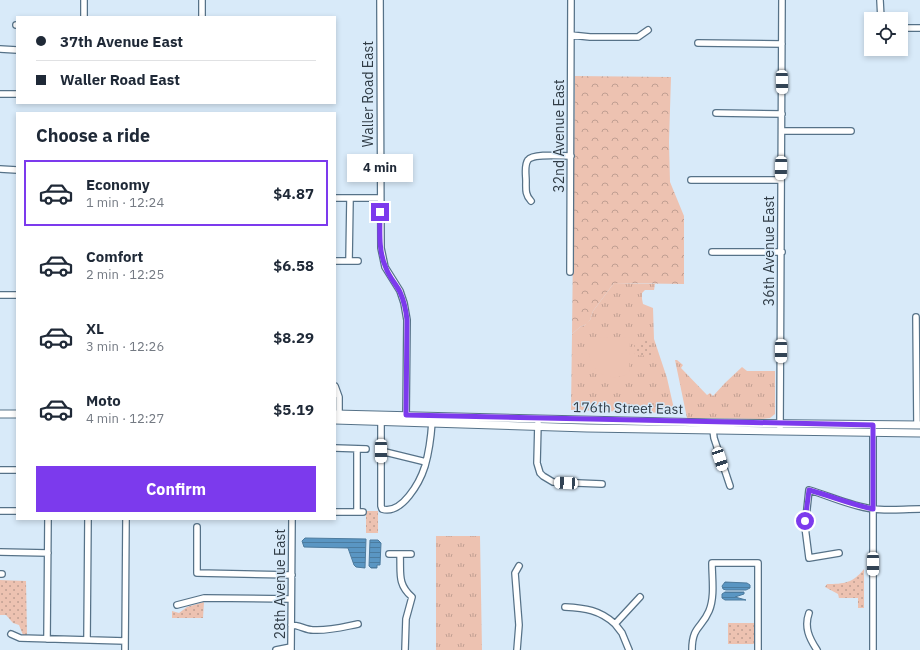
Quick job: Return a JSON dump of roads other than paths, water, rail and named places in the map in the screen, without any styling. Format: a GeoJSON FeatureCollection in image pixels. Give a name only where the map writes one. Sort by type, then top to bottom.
{"type":"FeatureCollection","features":[{"type":"Feature","properties":{"kind":"main road"},"geometry":{"type":"LineString","coordinates":[[0,414],[16,414]]}},
{"type":"Feature","properties":{"kind":"main road","name":"176th Street East"},"geometry":{"type":"LineString","coordinates":[[336,416],[873,429],[919,428]]}},
{"type":"Feature","properties":{"kind":"main road","name":"176th Street East"},"geometry":{"type":"LineString","coordinates":[[336,416],[381,421],[406,418],[432,422],[538,422],[713,430],[780,427]]}},
{"type":"Feature","properties":{"kind":"street"},"geometry":{"type":"LineString","coordinates":[[84,0],[84,16]]}},
{"type":"Feature","properties":{"kind":"street"},"geometry":{"type":"LineString","coordinates":[[202,0],[202,16]]}},
{"type":"Feature","properties":{"kind":"street","name":"Waller Road East"},"geometry":{"type":"LineString","coordinates":[[380,0],[380,238],[383,259],[390,276],[400,291],[407,320],[406,418]]}},
{"type":"Feature","properties":{"kind":"street","name":"32nd Avenue East"},"geometry":{"type":"LineString","coordinates":[[570,272],[571,0]]}},
{"type":"Feature","properties":{"kind":"street","name":"36th Avenue East"},"geometry":{"type":"LineString","coordinates":[[780,427],[782,0]]}},
{"type":"Feature","properties":{"kind":"street"},"geometry":{"type":"LineString","coordinates":[[880,0],[881,12]]}},
{"type":"Feature","properties":{"kind":"street"},"geometry":{"type":"LineString","coordinates":[[908,28],[920,28]]}},
{"type":"Feature","properties":{"kind":"street"},"geometry":{"type":"LineString","coordinates":[[571,35],[590,37],[638,37],[648,30]]}},
{"type":"Feature","properties":{"kind":"street"},"geometry":{"type":"LineString","coordinates":[[698,43],[782,44]]}},
{"type":"Feature","properties":{"kind":"street"},"geometry":{"type":"LineString","coordinates":[[0,49],[16,50]]}},
{"type":"Feature","properties":{"kind":"street"},"geometry":{"type":"LineString","coordinates":[[0,94],[16,94]]}},
{"type":"Feature","properties":{"kind":"street"},"geometry":{"type":"LineString","coordinates":[[716,113],[782,114]]}},
{"type":"Feature","properties":{"kind":"street"},"geometry":{"type":"LineString","coordinates":[[782,130],[850,131]]}},
{"type":"Feature","properties":{"kind":"street"},"geometry":{"type":"LineString","coordinates":[[531,201],[527,198],[526,191],[526,167],[528,160],[537,156],[571,156]]}},
{"type":"Feature","properties":{"kind":"street"},"geometry":{"type":"LineString","coordinates":[[0,169],[16,170]]}},
{"type":"Feature","properties":{"kind":"street"},"geometry":{"type":"LineString","coordinates":[[691,180],[781,180]]}},
{"type":"Feature","properties":{"kind":"street"},"geometry":{"type":"LineString","coordinates":[[336,198],[380,198]]}},
{"type":"Feature","properties":{"kind":"street"},"geometry":{"type":"LineString","coordinates":[[349,261],[350,199]]}},
{"type":"Feature","properties":{"kind":"street"},"geometry":{"type":"LineString","coordinates":[[712,252],[782,252]]}},
{"type":"Feature","properties":{"kind":"street"},"geometry":{"type":"LineString","coordinates":[[336,261],[358,261]]}},
{"type":"Feature","properties":{"kind":"street"},"geometry":{"type":"LineString","coordinates":[[0,295],[16,295]]}},
{"type":"Feature","properties":{"kind":"street"},"geometry":{"type":"LineString","coordinates":[[916,317],[919,428]]}},
{"type":"Feature","properties":{"kind":"street"},"geometry":{"type":"LineString","coordinates":[[336,390],[338,397],[336,416]]}},
{"type":"Feature","properties":{"kind":"street"},"geometry":{"type":"LineString","coordinates":[[381,421],[381,506],[382,509],[391,510],[406,500],[419,479],[426,462],[432,422]]}},
{"type":"Feature","properties":{"kind":"street"},"geometry":{"type":"LineString","coordinates":[[538,422],[537,463],[540,473],[544,478],[553,482],[602,484]]}},
{"type":"Feature","properties":{"kind":"street"},"geometry":{"type":"LineString","coordinates":[[873,429],[873,650]]}},
{"type":"Feature","properties":{"kind":"street"},"geometry":{"type":"LineString","coordinates":[[713,430],[714,438],[730,486]]}},
{"type":"Feature","properties":{"kind":"street"},"geometry":{"type":"LineString","coordinates":[[336,448],[366,449]]}},
{"type":"Feature","properties":{"kind":"street"},"geometry":{"type":"LineString","coordinates":[[357,448],[357,512]]}},
{"type":"Feature","properties":{"kind":"street"},"geometry":{"type":"LineString","coordinates":[[381,451],[426,462]]}},
{"type":"Feature","properties":{"kind":"street"},"geometry":{"type":"LineString","coordinates":[[0,470],[16,470]]}},
{"type":"Feature","properties":{"kind":"street"},"geometry":{"type":"LineString","coordinates":[[840,553],[808,558],[805,527],[809,490],[843,502],[873,509],[920,510]]}},
{"type":"Feature","properties":{"kind":"street"},"geometry":{"type":"LineString","coordinates":[[0,511],[16,511]]}},
{"type":"Feature","properties":{"kind":"street"},"geometry":{"type":"LineString","coordinates":[[336,512],[363,512]]}},
{"type":"Feature","properties":{"kind":"street"},"geometry":{"type":"LineString","coordinates":[[47,640],[48,520]]}},
{"type":"Feature","properties":{"kind":"street"},"geometry":{"type":"LineString","coordinates":[[87,640],[88,520]]}},
{"type":"Feature","properties":{"kind":"street"},"geometry":{"type":"LineString","coordinates":[[125,650],[126,520]]}},
{"type":"Feature","properties":{"kind":"street","name":"28th Avenue East"},"geometry":{"type":"LineString","coordinates":[[291,649],[292,520]]}},
{"type":"Feature","properties":{"kind":"street"},"geometry":{"type":"LineString","coordinates":[[197,527],[197,574],[292,575]]}},
{"type":"Feature","properties":{"kind":"street"},"geometry":{"type":"LineString","coordinates":[[0,552],[48,553]]}},
{"type":"Feature","properties":{"kind":"street"},"geometry":{"type":"LineString","coordinates":[[389,554],[412,554]]}},
{"type":"Feature","properties":{"kind":"street"},"geometry":{"type":"LineString","coordinates":[[400,554],[401,582],[403,588],[412,597],[406,619],[405,650]]}},
{"type":"Feature","properties":{"kind":"street"},"geometry":{"type":"LineString","coordinates":[[692,650],[692,642],[696,630],[710,609],[712,597],[712,564],[758,563],[758,650]]}},
{"type":"Feature","properties":{"kind":"street"},"geometry":{"type":"LineString","coordinates":[[517,650],[519,616],[516,600],[516,573],[519,566]]}},
{"type":"Feature","properties":{"kind":"street"},"geometry":{"type":"LineString","coordinates":[[615,624],[640,597]]}},
{"type":"Feature","properties":{"kind":"street"},"geometry":{"type":"LineString","coordinates":[[177,605],[204,598],[291,599]]}},
{"type":"Feature","properties":{"kind":"street"},"geometry":{"type":"LineString","coordinates":[[565,607],[582,608],[598,612],[606,616],[622,633],[629,650]]}},
{"type":"Feature","properties":{"kind":"street"},"geometry":{"type":"LineString","coordinates":[[809,613],[807,629],[816,650]]}},
{"type":"Feature","properties":{"kind":"street"},"geometry":{"type":"LineString","coordinates":[[292,625],[297,625],[311,630],[328,630],[358,624]]}},
{"type":"Feature","properties":{"kind":"street"},"geometry":{"type":"LineString","coordinates":[[11,634],[20,638],[47,640],[125,641]]}},
{"type":"Feature","properties":{"kind":"street"},"geometry":{"type":"LineString","coordinates":[[276,650],[291,649]]}},
{"type":"Feature","properties":{"kind":"water"},"geometry":{"type":"Polygon","coordinates":[[[305,538],[366,539],[365,568],[356,567],[354,565],[348,548],[304,547],[302,541],[305,538]]]}},
{"type":"Feature","properties":{"kind":"water"},"geometry":{"type":"Polygon","coordinates":[[[370,540],[378,540],[381,543],[380,565],[377,565],[377,568],[371,568],[369,566],[370,540]]]}},
{"type":"Feature","properties":{"kind":"water"},"geometry":{"type":"Polygon","coordinates":[[[725,582],[747,583],[750,585],[750,588],[746,590],[726,590],[723,589],[722,586],[725,582]]]}},
{"type":"Feature","properties":{"kind":"water"},"geometry":{"type":"Polygon","coordinates":[[[725,592],[744,592],[744,594],[735,597],[746,600],[725,600],[722,598],[722,594],[725,592]]]}}]}
